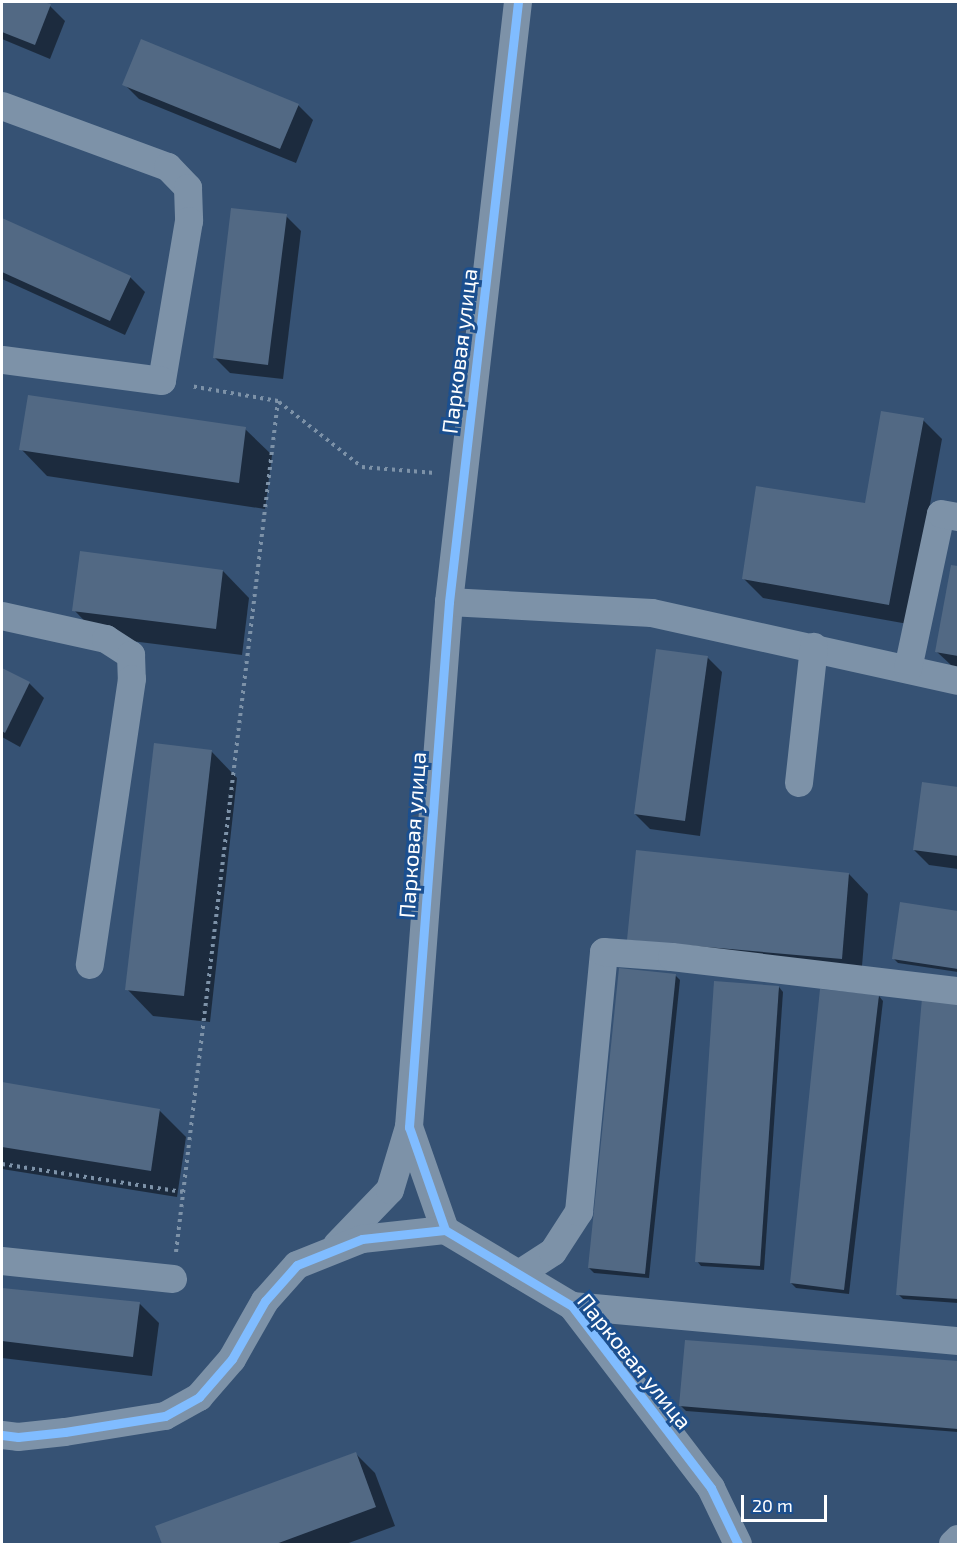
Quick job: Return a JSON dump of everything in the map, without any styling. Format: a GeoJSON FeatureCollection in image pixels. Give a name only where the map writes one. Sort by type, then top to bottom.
{"type":"FeatureCollection","features":[{"type":"Feature","properties":{"kind":"street","name":"Парковая улица"},"geometry":{"type":"LineString","coordinates":[[518,2],[450,602],[409,1128],[445,1230],[572,1305],[711,1488],[738,1545]]}},
{"type":"Feature","properties":{"kind":"street"},"geometry":{"type":"LineString","coordinates":[[2,106],[168,167],[188,188],[189,221],[162,381],[2,360]]}},
{"type":"Feature","properties":{"kind":"street"},"geometry":{"type":"LineString","coordinates":[[908,669],[941,514],[958,517]]}},
{"type":"Feature","properties":{"kind":"street"},"geometry":{"type":"LineString","coordinates":[[450,602],[652,614],[814,647],[958,681]]}},
{"type":"Feature","properties":{"kind":"street"},"geometry":{"type":"LineString","coordinates":[[2,616],[106,639],[131,655],[132,679],[90,965]]}},
{"type":"Feature","properties":{"kind":"street"},"geometry":{"type":"LineString","coordinates":[[799,783],[814,647]]}},
{"type":"Feature","properties":{"kind":"street"},"geometry":{"type":"LineString","coordinates":[[519,1274],[553,1252],[579,1212],[604,952],[672,957],[958,991]]}},
{"type":"Feature","properties":{"kind":"street"},"geometry":{"type":"LineString","coordinates":[[330,1252],[390,1190],[409,1128]]}},
{"type":"Feature","properties":{"kind":"street"},"geometry":{"type":"LineString","coordinates":[[2,1435],[18,1437],[53,1434],[165,1416],[200,1397],[232,1359],[265,1301],[297,1265],[362,1239],[445,1230]]}},
{"type":"Feature","properties":{"kind":"street"},"geometry":{"type":"LineString","coordinates":[[2,1261],[173,1279]]}},
{"type":"Feature","properties":{"kind":"street"},"geometry":{"type":"LineString","coordinates":[[572,1305],[958,1341]]}},
{"type":"Feature","properties":{"kind":"street"},"geometry":{"type":"LineString","coordinates":[[953,1545],[958,1539]]}},
{"type":"Feature","properties":{"kind":"path"},"geometry":{"type":"LineString","coordinates":[[162,381],[278,401],[362,467],[464,475]]}},
{"type":"Feature","properties":{"kind":"path"},"geometry":{"type":"LineString","coordinates":[[173,1279],[278,401]]}},
{"type":"Feature","properties":{"kind":"path"},"geometry":{"type":"LineString","coordinates":[[2,1164],[183,1192]]}},
{"type":"Feature","properties":{"kind":"building"},"geometry":{"type":"Polygon","coordinates":[[[2,2],[51,4],[35,45],[2,32],[2,2]]]}},
{"type":"Feature","properties":{"kind":"building"},"geometry":{"type":"Polygon","coordinates":[[[141,39],[299,104],[280,149],[122,85],[141,39]]]}},
{"type":"Feature","properties":{"kind":"building"},"geometry":{"type":"Polygon","coordinates":[[[231,208],[287,214],[268,365],[213,358],[231,208]]]}},
{"type":"Feature","properties":{"kind":"building"},"geometry":{"type":"Polygon","coordinates":[[[2,218],[131,276],[110,321],[2,272],[2,218]]]}},
{"type":"Feature","properties":{"kind":"building"},"geometry":{"type":"Polygon","coordinates":[[[28,395],[246,427],[239,483],[19,450],[28,395]]]}},
{"type":"Feature","properties":{"kind":"building"},"geometry":{"type":"Polygon","coordinates":[[[881,411],[924,418],[889,605],[742,579],[756,486],[865,503],[881,411]]]}},
{"type":"Feature","properties":{"kind":"building"},"geometry":{"type":"Polygon","coordinates":[[[80,551],[223,570],[216,629],[72,611],[80,551]]]}},
{"type":"Feature","properties":{"kind":"building"},"geometry":{"type":"Polygon","coordinates":[[[951,565],[958,566],[958,656],[935,652],[951,565]]]}},
{"type":"Feature","properties":{"kind":"building"},"geometry":{"type":"Polygon","coordinates":[[[656,649],[708,656],[685,821],[634,814],[656,649]]]}},
{"type":"Feature","properties":{"kind":"building"},"geometry":{"type":"Polygon","coordinates":[[[2,668],[30,682],[5,733],[2,731],[2,668]]]}},
{"type":"Feature","properties":{"kind":"building"},"geometry":{"type":"Polygon","coordinates":[[[154,743],[212,750],[184,996],[125,990],[154,743]]]}},
{"type":"Feature","properties":{"kind":"building"},"geometry":{"type":"Polygon","coordinates":[[[922,782],[958,787],[958,856],[913,850],[922,782]]]}},
{"type":"Feature","properties":{"kind":"building"},"geometry":{"type":"Polygon","coordinates":[[[636,850],[849,873],[842,959],[627,940],[636,850]]]}},
{"type":"Feature","properties":{"kind":"building"},"geometry":{"type":"Polygon","coordinates":[[[900,902],[958,911],[958,969],[892,959],[900,902]]]}},
{"type":"Feature","properties":{"kind":"building"},"geometry":{"type":"Polygon","coordinates":[[[619,968],[676,974],[645,1274],[588,1268],[619,968]]]}},
{"type":"Feature","properties":{"kind":"building"},"geometry":{"type":"Polygon","coordinates":[[[714,981],[779,986],[760,1266],[695,1262],[714,981]]]}},
{"type":"Feature","properties":{"kind":"building"},"geometry":{"type":"Polygon","coordinates":[[[820,989],[879,995],[844,1290],[790,1283],[820,989]]]}},
{"type":"Feature","properties":{"kind":"building"},"geometry":{"type":"Polygon","coordinates":[[[922,998],[958,1004],[958,1299],[896,1295],[922,998]]]}},
{"type":"Feature","properties":{"kind":"building"},"geometry":{"type":"Polygon","coordinates":[[[2,1082],[160,1109],[151,1171],[2,1147],[2,1082]]]}},
{"type":"Feature","properties":{"kind":"building"},"geometry":{"type":"Polygon","coordinates":[[[2,1288],[140,1302],[133,1357],[2,1341],[2,1288]]]}},
{"type":"Feature","properties":{"kind":"building"},"geometry":{"type":"Polygon","coordinates":[[[685,1340],[958,1361],[958,1429],[679,1406],[685,1340]]]}},
{"type":"Feature","properties":{"kind":"building"},"geometry":{"type":"Polygon","coordinates":[[[356,1452],[376,1507],[276,1544],[162,1544],[155,1526],[356,1452]]]}},
{"type":"Feature","properties":{"kind":"cycle path"},"geometry":{"type":"LineString","coordinates":[[518,2],[449,602],[409,1127],[445,1230],[572,1306],[711,1488],[738,1544]]}},
{"type":"Feature","properties":{"kind":"cycle path"},"geometry":{"type":"LineString","coordinates":[[2,1435],[18,1437],[65,1432],[165,1416],[199,1397],[232,1359],[265,1301],[297,1265],[362,1239],[445,1230]]}}]}
